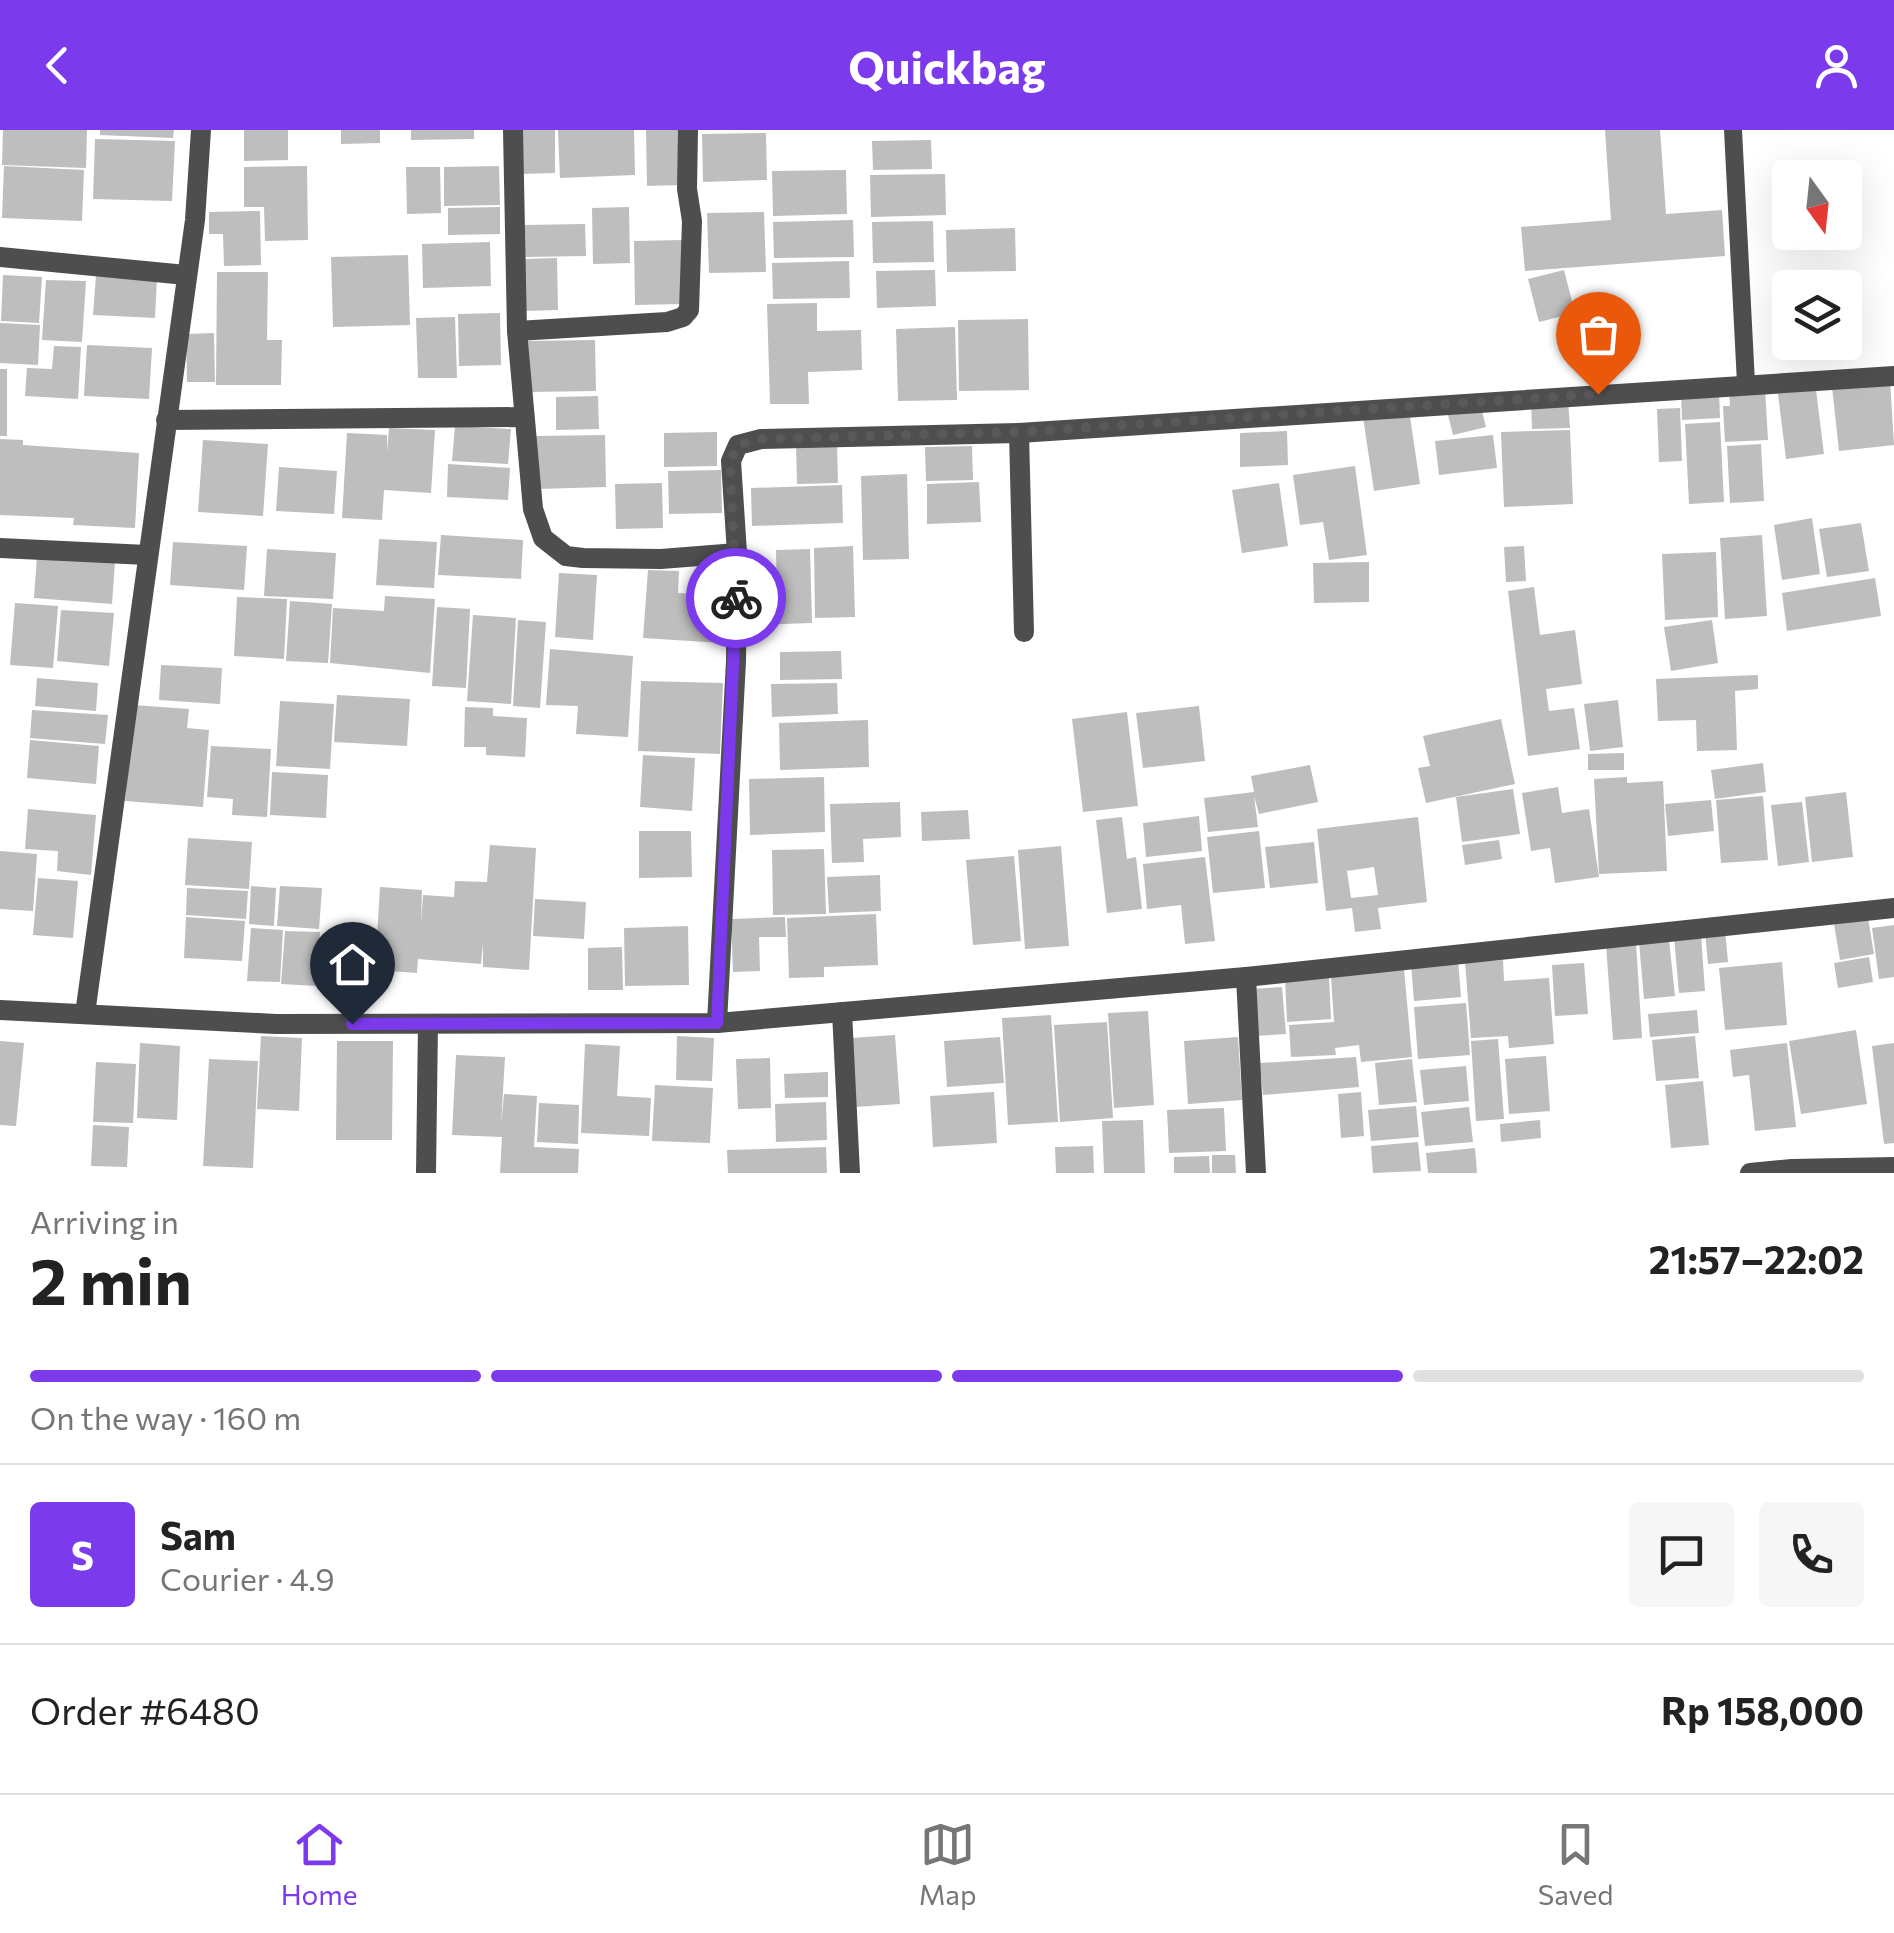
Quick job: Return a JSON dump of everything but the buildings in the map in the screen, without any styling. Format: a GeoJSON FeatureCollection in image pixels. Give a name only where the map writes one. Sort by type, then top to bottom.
{"type":"FeatureCollection","features":[{"type":"Feature","properties":{"kind":"street"},"geometry":{"type":"LineString","coordinates":[[86,1014],[195,220],[201,130]]}},
{"type":"Feature","properties":{"kind":"street"},"geometry":{"type":"LineString","coordinates":[[512,130],[517,331],[533,509],[543,538],[566,556],[583,558],[737,554]]}},
{"type":"Feature","properties":{"kind":"street"},"geometry":{"type":"LineString","coordinates":[[517,331],[683,318],[689,310],[692,239],[686,189],[688,130]]}},
{"type":"Feature","properties":{"kind":"street"},"geometry":{"type":"LineString","coordinates":[[0,257],[186,275]]}},
{"type":"Feature","properties":{"kind":"street"},"geometry":{"type":"LineString","coordinates":[[717,1023],[736,662],[737,554],[730,461],[738,445],[762,439],[1019,432],[1894,376]]}},
{"type":"Feature","properties":{"kind":"street"},"geometry":{"type":"LineString","coordinates":[[166,420],[524,417]]}},
{"type":"Feature","properties":{"kind":"street"},"geometry":{"type":"LineString","coordinates":[[1019,432],[1024,632]]}},
{"type":"Feature","properties":{"kind":"street"},"geometry":{"type":"LineString","coordinates":[[0,548],[147,555]]}},
{"type":"Feature","properties":{"kind":"street"},"geometry":{"type":"LineString","coordinates":[[0,1010],[276,1024],[717,1023],[1246,977],[1894,908]]}},
{"type":"Feature","properties":{"kind":"street"},"geometry":{"type":"LineString","coordinates":[[1246,977],[1256,1173]]}},
{"type":"Feature","properties":{"kind":"street"},"geometry":{"type":"LineString","coordinates":[[842,1012],[850,1173]]}},
{"type":"Feature","properties":{"kind":"street"},"geometry":{"type":"LineString","coordinates":[[426,1173],[428,1024]]}},
{"type":"Feature","properties":{"kind":"street"},"geometry":{"type":"LineString","coordinates":[[1750,1173],[1792,1168],[1894,1167]]}},
{"type":"Feature","properties":{"kind":"lane"},"geometry":{"type":"LineString","coordinates":[[1733,130],[1746,384]]}},
{"type":"Feature","properties":{"kind":"way so far"},"geometry":{"type":"LineString","coordinates":[[736,598],[730,461],[738,445],[762,439],[1019,432],[1598,394]]}},
{"type":"Feature","properties":{"kind":"route"},"geometry":{"type":"LineString","coordinates":[[352,1024],[717,1023],[736,598]]}}]}
